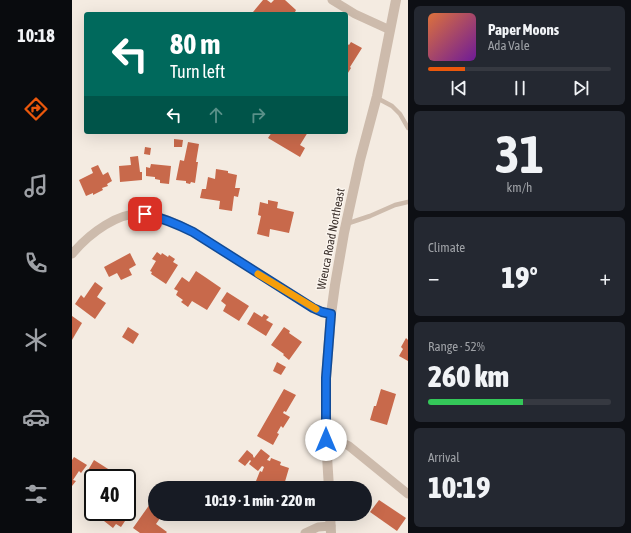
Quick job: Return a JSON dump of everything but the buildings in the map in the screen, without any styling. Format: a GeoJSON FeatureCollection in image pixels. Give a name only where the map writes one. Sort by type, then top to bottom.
{"type":"FeatureCollection","features":[{"type":"Feature","properties":{"kind":"street"},"geometry":{"type":"LineString","coordinates":[[332,0],[390,30]]}},
{"type":"Feature","properties":{"kind":"street","name":"Wieuca Road Northeast"},"geometry":{"type":"LineString","coordinates":[[329,481],[326,440],[326,378],[335,285],[346,224],[360,160],[376,98],[396,0]]}},
{"type":"Feature","properties":{"kind":"street"},"geometry":{"type":"LineString","coordinates":[[72,254],[104,225],[119,218],[131,214],[145,214],[158,217],[176,223],[193,232],[313,308],[331,314]]}},
{"type":"Feature","properties":{"kind":"street"},"geometry":{"type":"LineString","coordinates":[[326,440],[339,441],[349,446],[408,494]]}},
{"type":"Feature","properties":{"kind":"street"},"geometry":{"type":"LineString","coordinates":[[305,533],[318,527],[331,529]]}},
{"type":"Feature","properties":{"kind":"lane"},"geometry":{"type":"LineString","coordinates":[[376,98],[392,106],[400,114],[408,128]]}},
{"type":"Feature","properties":{"kind":"lane"},"geometry":{"type":"LineString","coordinates":[[346,224],[370,216],[395,205],[408,202]]}},
{"type":"Feature","properties":{"kind":"slow traffic"},"geometry":{"type":"LineString","coordinates":[[258,274],[316,309]]}},
{"type":"Feature","properties":{"kind":"route"},"geometry":{"type":"LineString","coordinates":[[145,214],[176,223],[193,232],[313,308],[331,314],[326,378],[326,440]]}}]}
